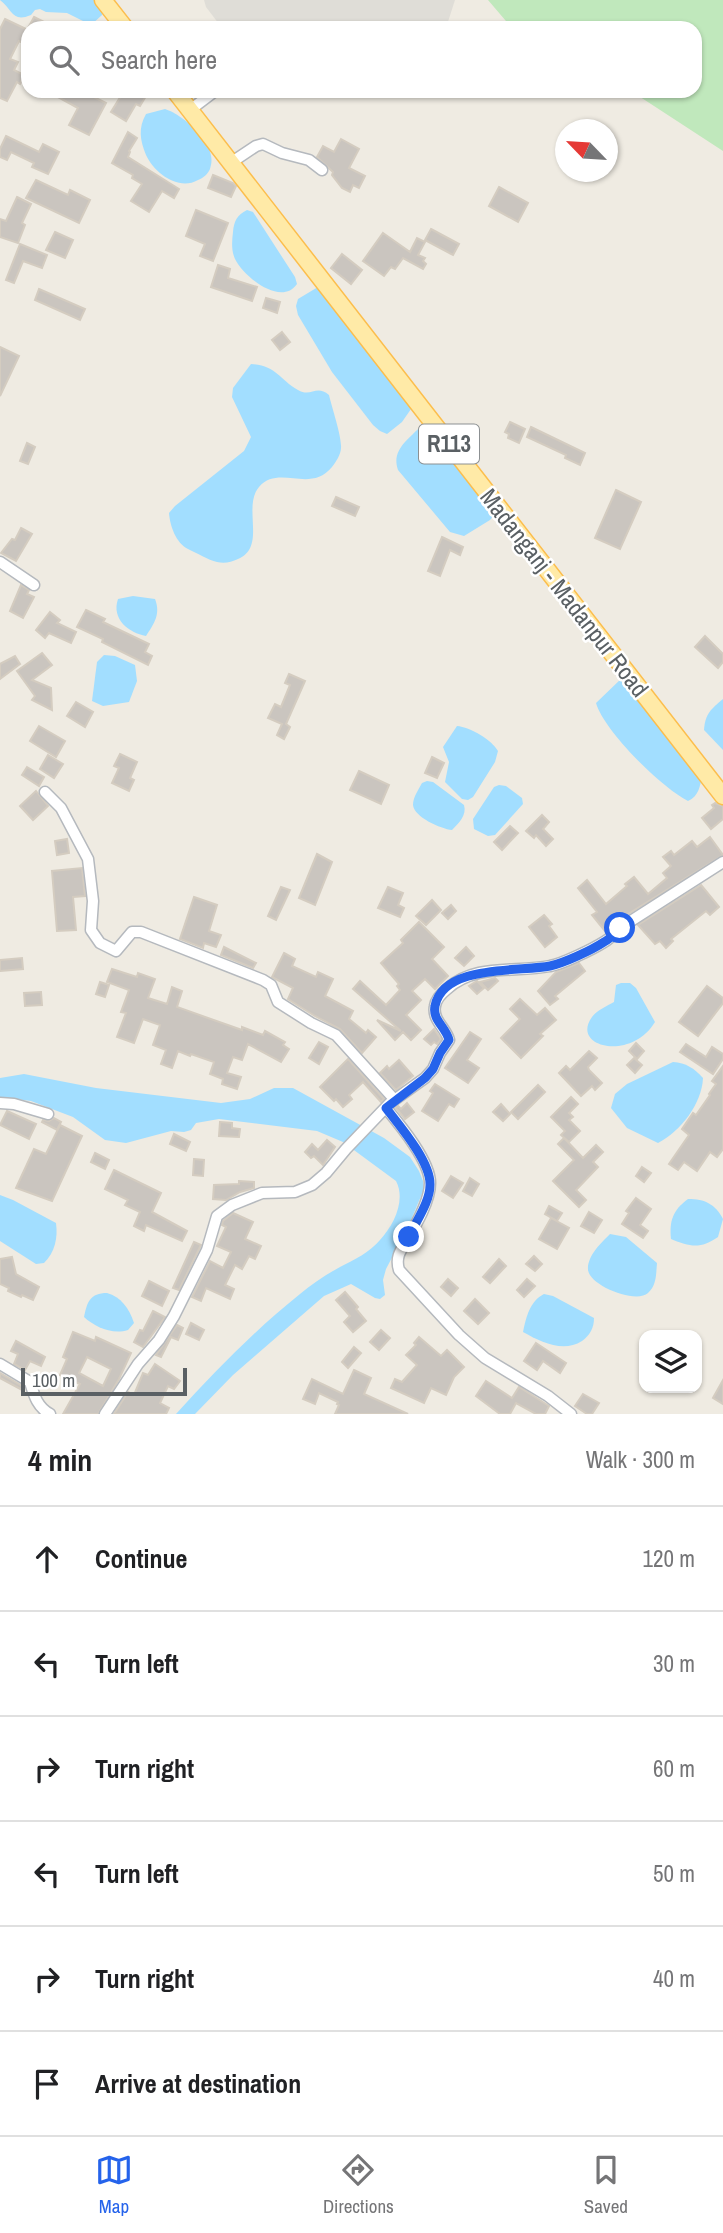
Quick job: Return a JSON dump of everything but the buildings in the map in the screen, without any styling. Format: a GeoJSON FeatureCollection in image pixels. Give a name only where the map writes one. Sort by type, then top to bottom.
{"type":"FeatureCollection","features":[{"type":"Feature","properties":{"kind":"main road"},"geometry":{"type":"LineString","coordinates":[[103,0],[120,21]]}},
{"type":"Feature","properties":{"kind":"main road","name":"Madanganj - Madanpur Road"},"geometry":{"type":"LineString","coordinates":[[181,98],[723,796]]}},
{"type":"Feature","properties":{"kind":"street"},"geometry":{"type":"LineString","coordinates":[[190,110],[206,98]]}},
{"type":"Feature","properties":{"kind":"street"},"geometry":{"type":"LineString","coordinates":[[232,162],[263,144],[282,153],[309,160],[322,170]]}},
{"type":"Feature","properties":{"kind":"street"},"geometry":{"type":"LineString","coordinates":[[0,562],[34,585]]}},
{"type":"Feature","properties":{"kind":"street"},"geometry":{"type":"LineString","coordinates":[[45,792],[61,808],[88,859],[93,901],[91,930],[100,943],[116,951],[131,932],[141,932],[263,980],[271,985],[278,1002],[336,1035],[394,1099]]}},
{"type":"Feature","properties":{"kind":"street"},"geometry":{"type":"LineString","coordinates":[[105,1414],[174,1316],[202,1260],[217,1216],[232,1205],[262,1194],[295,1192],[312,1185],[326,1174],[394,1099],[425,1078],[433,1069],[449,1040],[448,1034],[435,1017],[434,1007],[449,986],[472,974],[551,966],[597,946],[620,928],[723,862]]}},
{"type":"Feature","properties":{"kind":"street"},"geometry":{"type":"LineString","coordinates":[[0,1103],[14,1104],[48,1114]]}},
{"type":"Feature","properties":{"kind":"street"},"geometry":{"type":"LineString","coordinates":[[386,1108],[425,1164],[430,1185],[428,1196],[398,1254],[399,1270],[485,1358],[548,1396],[571,1414]]}},
{"type":"Feature","properties":{"kind":"street"},"geometry":{"type":"LineString","coordinates":[[0,1364],[30,1382],[38,1404],[50,1414]]}},
{"type":"Feature","properties":{"kind":"shaded area"},"geometry":{"type":"Polygon","coordinates":[[[204,0],[455,0],[448,21],[217,21],[204,0]]]}},
{"type":"Feature","properties":{"kind":"green space"},"geometry":{"type":"Polygon","coordinates":[[[488,0],[723,0],[723,151],[642,98],[702,98],[702,21],[506,21],[488,0]]]}},
{"type":"Feature","properties":{"kind":"water"},"geometry":{"type":"Polygon","coordinates":[[[0,0],[95,0],[104,11],[95,21],[83,21],[67,13],[40,9],[25,17],[13,14],[0,0]]]}},
{"type":"Feature","properties":{"kind":"water"},"geometry":{"type":"Polygon","coordinates":[[[165,109],[190,125],[205,141],[210,151],[210,169],[207,174],[191,183],[176,182],[161,174],[150,162],[142,144],[142,124],[146,114],[165,109]]]}},
{"type":"Feature","properties":{"kind":"water"},"geometry":{"type":"Polygon","coordinates":[[[247,210],[253,212],[295,277],[297,284],[290,290],[273,291],[263,287],[246,274],[235,259],[232,246],[234,225],[238,216],[247,210]]]}},
{"type":"Feature","properties":{"kind":"water"},"geometry":{"type":"Polygon","coordinates":[[[318,287],[408,401],[411,409],[402,422],[387,434],[373,425],[332,372],[298,315],[298,299],[318,287]]]}},
{"type":"Feature","properties":{"kind":"water"},"geometry":{"type":"Polygon","coordinates":[[[251,364],[272,370],[303,392],[320,391],[329,395],[341,450],[334,465],[323,475],[305,479],[276,478],[259,487],[254,495],[251,546],[247,553],[238,559],[220,563],[180,543],[174,534],[169,513],[244,451],[251,437],[232,397],[233,388],[251,364]]]}},
{"type":"Feature","properties":{"kind":"water"},"geometry":{"type":"Polygon","coordinates":[[[421,426],[429,426],[496,513],[490,520],[464,536],[450,532],[398,470],[396,463],[399,451],[421,426]]]}},
{"type":"Feature","properties":{"kind":"water"},"geometry":{"type":"Polygon","coordinates":[[[133,596],[155,599],[157,604],[154,623],[146,636],[133,632],[123,624],[117,613],[118,599],[133,596]]]}},
{"type":"Feature","properties":{"kind":"water"},"geometry":{"type":"Polygon","coordinates":[[[104,655],[115,656],[135,665],[137,681],[129,702],[103,706],[92,701],[97,662],[104,655]]]}},
{"type":"Feature","properties":{"kind":"water"},"geometry":{"type":"Polygon","coordinates":[[[622,678],[702,776],[697,794],[692,799],[688,801],[677,794],[650,772],[622,743],[601,715],[596,703],[622,678]]]}},
{"type":"Feature","properties":{"kind":"water"},"geometry":{"type":"Polygon","coordinates":[[[723,699],[723,750],[704,730],[709,712],[723,699]]]}},
{"type":"Feature","properties":{"kind":"water"},"geometry":{"type":"Polygon","coordinates":[[[457,726],[480,735],[498,751],[495,762],[473,797],[468,800],[462,799],[445,782],[449,762],[443,747],[457,726]]]}},
{"type":"Feature","properties":{"kind":"water"},"geometry":{"type":"Polygon","coordinates":[[[433,782],[464,805],[460,822],[452,830],[429,822],[415,809],[415,796],[422,783],[433,782]]]}},
{"type":"Feature","properties":{"kind":"water"},"geometry":{"type":"Polygon","coordinates":[[[506,786],[522,798],[523,804],[495,835],[488,836],[474,829],[473,819],[494,787],[506,786]]]}},
{"type":"Feature","properties":{"kind":"water"},"geometry":{"type":"Polygon","coordinates":[[[630,983],[636,988],[655,1022],[632,1042],[606,1046],[589,1036],[587,1027],[594,1015],[614,1002],[616,985],[630,983]]]}},
{"type":"Feature","properties":{"kind":"water"},"geometry":{"type":"Polygon","coordinates":[[[673,1062],[696,1071],[703,1078],[702,1087],[699,1097],[682,1124],[658,1143],[627,1128],[611,1108],[615,1094],[627,1084],[673,1062]]]}},
{"type":"Feature","properties":{"kind":"water"},"geometry":{"type":"Polygon","coordinates":[[[24,1074],[96,1088],[221,1103],[250,1099],[274,1088],[293,1088],[384,1138],[410,1157],[419,1171],[424,1189],[386,1269],[383,1280],[385,1295],[380,1299],[375,1298],[351,1284],[324,1296],[233,1375],[195,1414],[176,1414],[236,1351],[283,1308],[320,1279],[376,1244],[390,1227],[397,1212],[400,1196],[396,1181],[343,1142],[317,1131],[219,1119],[196,1123],[191,1130],[184,1132],[171,1131],[126,1143],[105,1140],[73,1117],[31,1101],[0,1097],[0,1078],[24,1074]]]}},
{"type":"Feature","properties":{"kind":"water"},"geometry":{"type":"Polygon","coordinates":[[[0,1195],[56,1223],[55,1244],[44,1263],[36,1264],[0,1241],[0,1195]]]}},
{"type":"Feature","properties":{"kind":"water"},"geometry":{"type":"Polygon","coordinates":[[[688,1199],[704,1201],[713,1206],[723,1219],[718,1237],[706,1244],[695,1246],[671,1239],[673,1216],[688,1199]]]}},
{"type":"Feature","properties":{"kind":"water"},"geometry":{"type":"Polygon","coordinates":[[[610,1234],[626,1237],[657,1263],[655,1283],[648,1293],[642,1296],[624,1295],[605,1287],[591,1276],[588,1270],[590,1260],[595,1250],[610,1234]]]}},
{"type":"Feature","properties":{"kind":"water"},"geometry":{"type":"Polygon","coordinates":[[[107,1293],[120,1300],[130,1313],[134,1323],[128,1330],[104,1329],[84,1317],[90,1299],[107,1293]]]}},
{"type":"Feature","properties":{"kind":"water"},"geometry":{"type":"Polygon","coordinates":[[[544,1294],[594,1318],[592,1328],[585,1339],[575,1344],[560,1346],[523,1332],[532,1305],[544,1294]]]}},
{"type":"Feature","properties":{"kind":"route"},"geometry":{"type":"LineString","coordinates":[[409,1237],[428,1196],[429,1177],[425,1164],[386,1108],[394,1099],[425,1078],[449,1040],[448,1034],[435,1017],[434,1007],[440,995],[458,980],[472,974],[551,966],[605,942],[620,928]]}}]}
